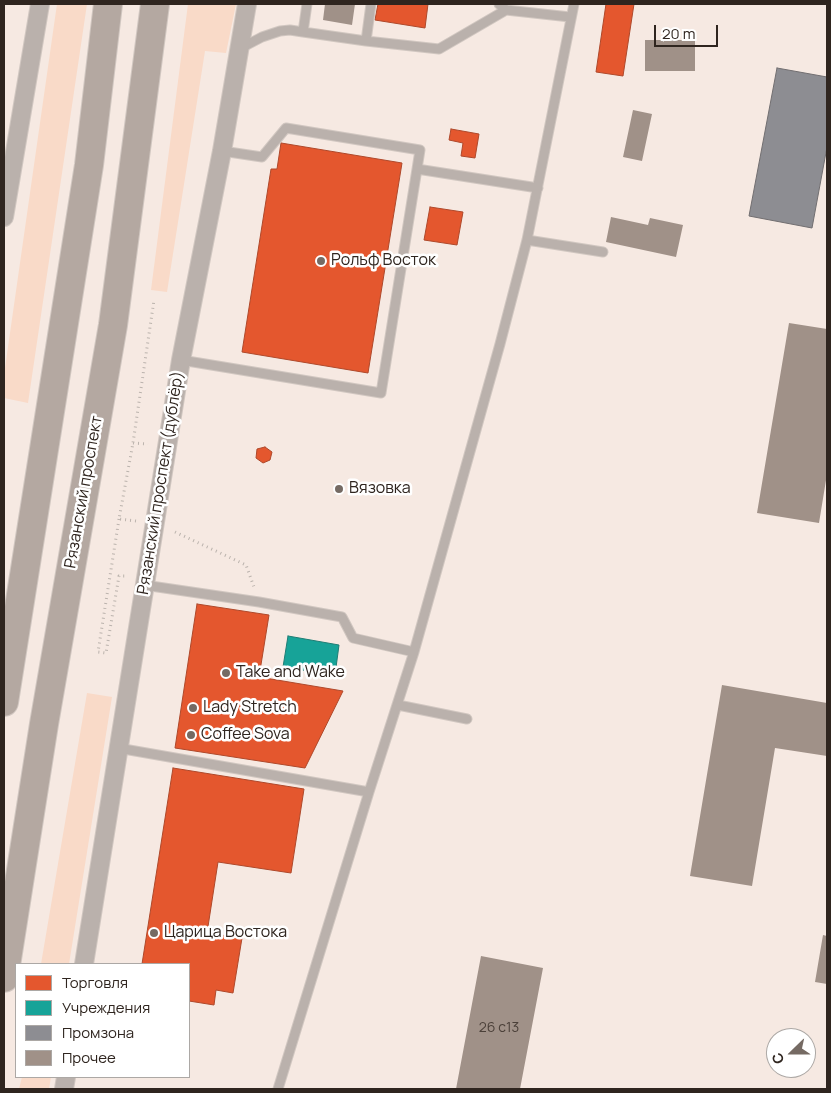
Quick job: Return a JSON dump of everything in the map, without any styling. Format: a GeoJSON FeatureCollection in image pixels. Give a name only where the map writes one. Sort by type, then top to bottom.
{"type":"FeatureCollection","features":[{"type":"Feature","properties":{"kind":"main road"},"geometry":{"type":"LineString","coordinates":[[4,702],[89,165],[108,4]]}},
{"type":"Feature","properties":{"kind":"main road","name":"Рязанский проспект"},"geometry":{"type":"LineString","coordinates":[[4,978],[44,724],[112,325],[156,4]]}},
{"type":"Feature","properties":{"kind":"street"},"geometry":{"type":"LineString","coordinates":[[4,217],[40,4]]}},
{"type":"Feature","properties":{"kind":"street","name":"Рязанский проспект (дублёр)"},"geometry":{"type":"LineString","coordinates":[[84,963],[181,360],[222,151],[247,4]]}},
{"type":"Feature","properties":{"kind":"lane"},"geometry":{"type":"LineString","coordinates":[[303,32],[307,4]]}},
{"type":"Feature","properties":{"kind":"lane"},"geometry":{"type":"LineString","coordinates":[[366,41],[368,4]]}},
{"type":"Feature","properties":{"kind":"lane"},"geometry":{"type":"LineString","coordinates":[[278,1089],[414,652],[500,344],[527,240],[574,4]]}},
{"type":"Feature","properties":{"kind":"lane"},"geometry":{"type":"LineString","coordinates":[[240,48],[262,36],[290,30],[440,50],[502,7],[570,17]]}},
{"type":"Feature","properties":{"kind":"lane"},"geometry":{"type":"LineString","coordinates":[[181,360],[381,393],[420,150],[286,128],[262,157],[222,151]]}},
{"type":"Feature","properties":{"kind":"lane"},"geometry":{"type":"LineString","coordinates":[[417,169],[538,188]]}},
{"type":"Feature","properties":{"kind":"lane"},"geometry":{"type":"LineString","coordinates":[[527,240],[603,252]]}},
{"type":"Feature","properties":{"kind":"lane"},"geometry":{"type":"LineString","coordinates":[[144,585],[259,602],[342,617],[353,638],[414,652]]}},
{"type":"Feature","properties":{"kind":"lane"},"geometry":{"type":"LineString","coordinates":[[398,705],[467,719]]}},
{"type":"Feature","properties":{"kind":"lane"},"geometry":{"type":"LineString","coordinates":[[118,748],[369,792]]}},
{"type":"Feature","properties":{"kind":"path"},"geometry":{"type":"LineString","coordinates":[[129,571],[128,577],[118,576],[106,653],[98,652],[133,443],[154,300]]}},
{"type":"Feature","properties":{"kind":"path"},"geometry":{"type":"LineString","coordinates":[[119,518],[137,521],[135,530]]}},
{"type":"Feature","properties":{"kind":"path"},"geometry":{"type":"LineString","coordinates":[[175,532],[246,565],[259,602]]}},
{"type":"Feature","properties":{"kind":"shaded area"},"geometry":{"type":"Polygon","coordinates":[[[57,4],[87,4],[28,403],[4,398],[4,375],[57,4]]]}},
{"type":"Feature","properties":{"kind":"shaded area"},"geometry":{"type":"Polygon","coordinates":[[[188,4],[236,4],[226,53],[205,51],[167,292],[151,290],[188,4]]]}},
{"type":"Feature","properties":{"kind":"shaded area"},"geometry":{"type":"Polygon","coordinates":[[[87,693],[112,697],[69,963],[41,963],[87,693]]]}},
{"type":"Feature","properties":{"kind":"shaded area"},"geometry":{"type":"Polygon","coordinates":[[[22,1078],[51,1078],[49,1089],[19,1089],[22,1078]]]}},
{"type":"Feature","properties":{"kind":"building: Торговля"},"geometry":{"type":"Polygon","coordinates":[[[378,4],[428,4],[425,28],[375,20],[378,4]]]}},
{"type":"Feature","properties":{"kind":"building: Торговля"},"geometry":{"type":"Polygon","coordinates":[[[606,4],[634,4],[623,76],[596,72],[606,4]]]}},
{"type":"Feature","properties":{"kind":"building: Торговля"},"geometry":{"type":"Polygon","coordinates":[[[451,129],[479,134],[475,158],[461,156],[463,143],[449,140],[451,129]]]}},
{"type":"Feature","properties":{"kind":"building: Торговля","name":"Рольф Восток"},"geometry":{"type":"Polygon","coordinates":[[[281,143],[402,163],[368,373],[242,352],[271,169],[277,169],[281,143]]]}},
{"type":"Feature","properties":{"kind":"building: Торговля"},"geometry":{"type":"Polygon","coordinates":[[[430,207],[463,212],[457,245],[424,240],[430,207]]]}},
{"type":"Feature","properties":{"kind":"building: Торговля"},"geometry":{"type":"Polygon","coordinates":[[[265,447],[272,452],[270,460],[263,463],[256,458],[257,449],[265,447]]]}},
{"type":"Feature","properties":{"kind":"building: Торговля"},"geometry":{"type":"Polygon","coordinates":[[[197,604],[269,615],[259,677],[343,691],[305,768],[175,748],[197,604]]]}},
{"type":"Feature","properties":{"kind":"building: Торговля"},"geometry":{"type":"Polygon","coordinates":[[[173,768],[304,789],[291,873],[218,862],[207,933],[242,938],[233,993],[216,990],[214,1005],[190,1001],[190,963],[142,963],[173,768]]]}},
{"type":"Feature","properties":{"kind":"building: Учреждения"},"geometry":{"type":"Polygon","coordinates":[[[288,636],[339,645],[335,675],[283,667],[288,636]]]}},
{"type":"Feature","properties":{"kind":"building: Промзона"},"geometry":{"type":"Polygon","coordinates":[[[777,68],[827,77],[827,147],[812,228],[749,216],[777,68]]]}},
{"type":"Feature","properties":{"kind":"building: Прочее"},"geometry":{"type":"Polygon","coordinates":[[[325,4],[355,4],[352,25],[323,20],[325,4]]]}},
{"type":"Feature","properties":{"kind":"building: Прочее"},"geometry":{"type":"Polygon","coordinates":[[[645,40],[695,40],[695,71],[645,71],[645,40]]]}},
{"type":"Feature","properties":{"kind":"building: Прочее"},"geometry":{"type":"Polygon","coordinates":[[[633,110],[652,114],[642,161],[623,157],[633,110]]]}},
{"type":"Feature","properties":{"kind":"building: Прочее"},"geometry":{"type":"Polygon","coordinates":[[[611,217],[648,225],[650,218],[683,225],[676,257],[606,242],[611,217]]]}},
{"type":"Feature","properties":{"kind":"building: Прочее"},"geometry":{"type":"Polygon","coordinates":[[[789,323],[827,329],[827,474],[819,523],[757,513],[789,323]]]}},
{"type":"Feature","properties":{"kind":"building: Прочее"},"geometry":{"type":"Polygon","coordinates":[[[722,685],[827,703],[827,756],[775,748],[752,886],[690,876],[722,685]]]}},
{"type":"Feature","properties":{"kind":"building: Прочее"},"geometry":{"type":"Polygon","coordinates":[[[823,935],[827,936],[827,984],[815,982],[823,935]]]}},
{"type":"Feature","properties":{"kind":"building: Прочее"},"geometry":{"type":"Polygon","coordinates":[[[481,956],[543,968],[520,1089],[456,1089],[481,956]]]}},
{"type":"Feature","properties":{"kind":"place","name":"Рольф Восток"},"geometry":{"type":"Point","coordinates":[321,261]}},
{"type":"Feature","properties":{"kind":"place","name":"Вязовка"},"geometry":{"type":"Point","coordinates":[339,489]}},
{"type":"Feature","properties":{"kind":"place","name":"Take and Wake"},"geometry":{"type":"Point","coordinates":[226,673]}},
{"type":"Feature","properties":{"kind":"place","name":"Lady Stretch"},"geometry":{"type":"Point","coordinates":[193,708]}},
{"type":"Feature","properties":{"kind":"place","name":"Coffee Sova"},"geometry":{"type":"Point","coordinates":[191,735]}},
{"type":"Feature","properties":{"kind":"place","name":"Царица Востока"},"geometry":{"type":"Point","coordinates":[154,933]}}]}
